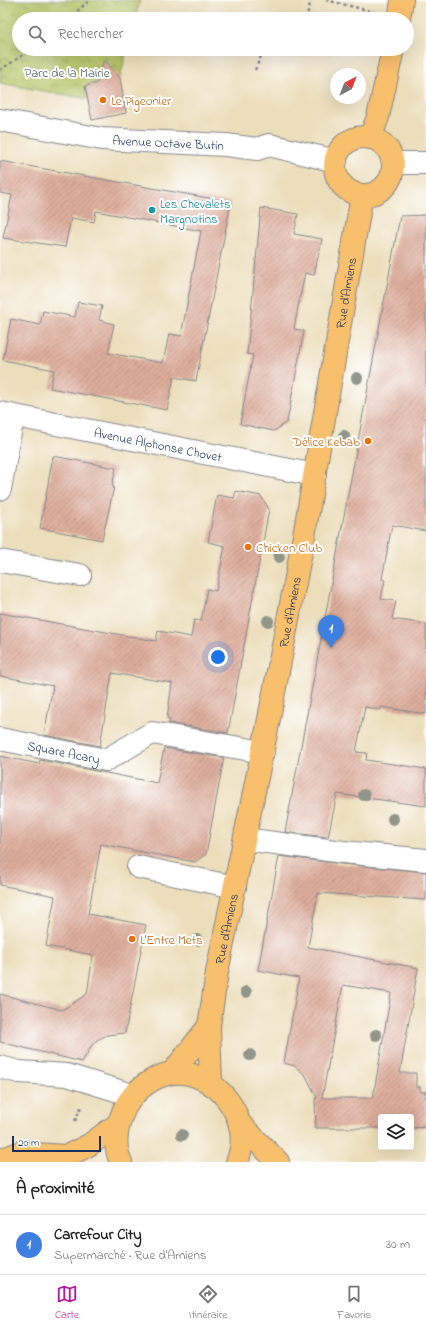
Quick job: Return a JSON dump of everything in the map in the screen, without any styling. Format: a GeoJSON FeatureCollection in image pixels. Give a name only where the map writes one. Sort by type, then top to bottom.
{"type":"FeatureCollection","features":[{"type":"Feature","properties":{"kind":"main road"},"geometry":{"type":"LineString","coordinates":[[400,12],[402,0]]}},
{"type":"Feature","properties":{"kind":"main road"},"geometry":{"type":"LineString","coordinates":[[370,138],[378,117],[391,56]]}},
{"type":"Feature","properties":{"kind":"main road"},"geometry":{"type":"LineString","coordinates":[[359,138],[370,138],[381,143],[389,152],[393,163],[392,173],[388,182],[381,190],[372,194],[362,195],[351,192],[341,184],[336,173],[336,161],[340,150],[348,142],[359,138]]}},
{"type":"Feature","properties":{"kind":"main road","name":"Rue d'Amiens"},"geometry":{"type":"LineString","coordinates":[[211,1084],[208,1026],[263,752],[315,475],[362,195]]}},
{"type":"Feature","properties":{"kind":"main road","name":"Rue d'Amiens"},"geometry":{"type":"LineString","coordinates":[[172,1074],[208,1026]]}},
{"type":"Feature","properties":{"kind":"main road"},"geometry":{"type":"LineString","coordinates":[[121,1162],[116,1136],[118,1124],[123,1109],[132,1096],[140,1088],[154,1079],[172,1074],[192,1074],[211,1084],[230,1101],[241,1125],[278,1162]]}},
{"type":"Feature","properties":{"kind":"main road"},"geometry":{"type":"LineString","coordinates":[[1,1161],[19,1153],[67,1156],[89,1145],[118,1124]]}},
{"type":"Feature","properties":{"kind":"main road"},"geometry":{"type":"LineString","coordinates":[[237,1162],[242,1141],[241,1125]]}},
{"type":"Feature","properties":{"kind":"street","name":"Avenue Octave Butin"},"geometry":{"type":"LineString","coordinates":[[0,120],[102,139],[226,145],[257,149],[269,145],[336,161]]}},
{"type":"Feature","properties":{"kind":"street"},"geometry":{"type":"LineString","coordinates":[[393,163],[426,162]]}},
{"type":"Feature","properties":{"kind":"street"},"geometry":{"type":"LineString","coordinates":[[0,489],[6,414]]}},
{"type":"Feature","properties":{"kind":"street","name":"Avenue Alphonse Chovet"},"geometry":{"type":"LineString","coordinates":[[6,414],[315,475]]}},
{"type":"Feature","properties":{"kind":"street"},"geometry":{"type":"LineString","coordinates":[[0,561],[80,575]]}},
{"type":"Feature","properties":{"kind":"street","name":"Square Acary"},"geometry":{"type":"LineString","coordinates":[[0,739],[106,760],[152,732],[263,752]]}},
{"type":"Feature","properties":{"kind":"street"},"geometry":{"type":"LineString","coordinates":[[245,839],[343,852],[426,860]]}},
{"type":"Feature","properties":{"kind":"street"},"geometry":{"type":"LineString","coordinates":[[138,867],[235,886]]}},
{"type":"Feature","properties":{"kind":"street"},"geometry":{"type":"LineString","coordinates":[[0,1067],[20,1072],[67,1075],[132,1096]]}},
{"type":"Feature","properties":{"kind":"path"},"geometry":{"type":"LineString","coordinates":[[76,12],[90,0]]}},
{"type":"Feature","properties":{"kind":"path"},"geometry":{"type":"LineString","coordinates":[[308,12],[311,0]]}},
{"type":"Feature","properties":{"kind":"path"},"geometry":{"type":"LineString","coordinates":[[326,0],[366,10]]}},
{"type":"Feature","properties":{"kind":"path"},"geometry":{"type":"LineString","coordinates":[[0,70],[21,56]]}},
{"type":"Feature","properties":{"kind":"path"},"geometry":{"type":"LineString","coordinates":[[255,70],[261,56]]}},
{"type":"Feature","properties":{"kind":"green space","name":"Parc de la Mairie"},"geometry":{"type":"Polygon","coordinates":[[[0,0],[140,0],[137,12],[12,12],[12,56],[125,56],[120,78],[85,86],[87,99],[0,83],[0,0]]]}},
{"type":"Feature","properties":{"kind":"building"},"geometry":{"type":"Polygon","coordinates":[[[104,59],[120,78],[126,113],[92,120],[85,86],[97,83],[104,59]]]}},
{"type":"Feature","properties":{"kind":"building"},"geometry":{"type":"Polygon","coordinates":[[[0,161],[231,202],[196,381],[174,377],[167,410],[50,388],[54,370],[3,360],[11,319],[40,325],[43,311],[75,317],[78,302],[102,306],[99,320],[114,324],[108,353],[163,363],[169,334],[181,336],[201,231],[96,211],[94,222],[71,218],[65,247],[3,238],[12,195],[0,193],[0,161]]]}},
{"type":"Feature","properties":{"kind":"building"},"geometry":{"type":"Polygon","coordinates":[[[261,208],[298,214],[294,234],[322,239],[314,275],[305,273],[298,307],[294,329],[304,331],[287,422],[274,431],[240,424],[253,355],[247,354],[261,208]]]}},
{"type":"Feature","properties":{"kind":"building"},"geometry":{"type":"Polygon","coordinates":[[[426,215],[426,531],[392,525],[382,579],[385,580],[381,599],[396,601],[392,619],[426,624],[426,714],[381,707],[381,710],[365,707],[356,752],[367,753],[366,760],[426,769],[426,806],[337,794],[328,837],[285,832],[400,216],[426,215]]]}},
{"type":"Feature","properties":{"kind":"building"},"geometry":{"type":"Polygon","coordinates":[[[53,456],[116,468],[112,486],[114,487],[102,540],[40,528],[53,456]]]}},
{"type":"Feature","properties":{"kind":"building"},"geometry":{"type":"Polygon","coordinates":[[[236,491],[261,496],[269,509],[228,733],[169,723],[170,719],[167,718],[172,683],[112,673],[100,746],[44,735],[53,686],[0,676],[0,613],[156,641],[158,631],[191,637],[194,620],[201,621],[207,589],[216,591],[225,546],[208,542],[217,495],[234,498],[236,491]]]}},
{"type":"Feature","properties":{"kind":"building"},"geometry":{"type":"Polygon","coordinates":[[[164,748],[224,758],[206,854],[195,862],[101,844],[88,914],[146,925],[125,1033],[107,1035],[97,1040],[92,1045],[82,1062],[0,1042],[0,994],[62,1010],[87,994],[93,955],[46,946],[55,896],[0,885],[0,756],[39,764],[40,760],[157,783],[164,748]]]}},
{"type":"Feature","properties":{"kind":"building"},"geometry":{"type":"Polygon","coordinates":[[[279,856],[426,872],[426,900],[318,893],[308,947],[418,968],[400,1073],[416,1073],[416,1087],[420,1087],[420,1092],[426,1092],[426,1127],[414,1128],[414,1114],[378,1114],[378,1128],[316,1128],[315,1098],[317,1098],[306,1076],[295,1066],[284,1063],[299,978],[258,970],[279,856]],[[343,985],[322,1098],[373,1098],[391,993],[343,985]]]}},
{"type":"Feature","properties":{"kind":"place","name":"Le Pigeonier"},"geometry":{"type":"Point","coordinates":[103,100]}},
{"type":"Feature","properties":{"kind":"place","name":"Les Chevalets Margnotins"},"geometry":{"type":"Point","coordinates":[152,210]}},
{"type":"Feature","properties":{"kind":"place","name":"Délice Kebab"},"geometry":{"type":"Point","coordinates":[368,441]}},
{"type":"Feature","properties":{"kind":"place","name":"Chicken Club"},"geometry":{"type":"Point","coordinates":[248,547]}},
{"type":"Feature","properties":{"kind":"place","name":"Carrefour City"},"geometry":{"type":"Point","coordinates":[331,648]}},
{"type":"Feature","properties":{"kind":"place","name":"L'Entre Mets"},"geometry":{"type":"Point","coordinates":[132,939]}}]}
